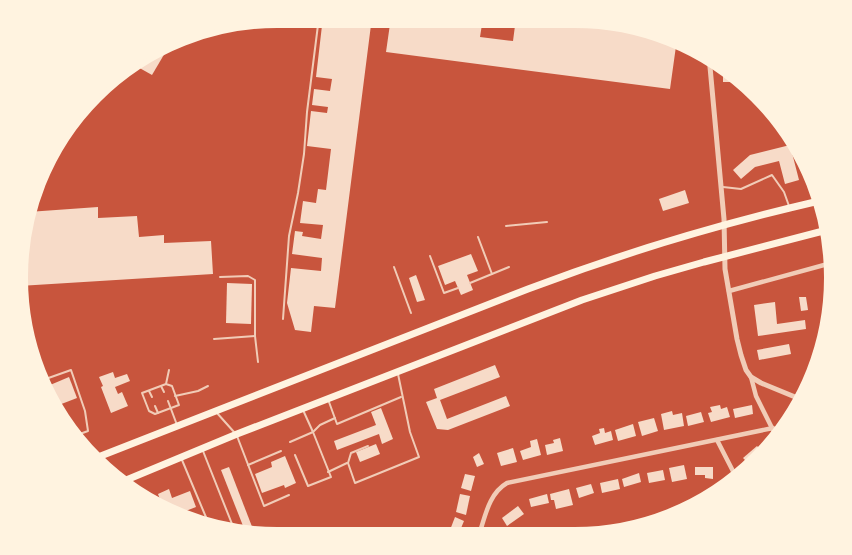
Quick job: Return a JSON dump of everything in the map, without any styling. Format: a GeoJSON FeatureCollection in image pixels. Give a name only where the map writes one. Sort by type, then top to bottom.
{"type":"FeatureCollection","features":[{"type":"Feature","properties":{"kind":"highway"},"geometry":{"type":"LineString","coordinates":[[100,457],[573,272],[724,225],[815,202]]}},
{"type":"Feature","properties":{"kind":"highway"},"geometry":{"type":"LineString","coordinates":[[127,480],[237,434],[582,300],[654,276],[823,231]]}},
{"type":"Feature","properties":{"kind":"street"},"geometry":{"type":"LineString","coordinates":[[710,65],[726,269],[741,355],[746,370],[751,377],[761,384],[796,398]]}},
{"type":"Feature","properties":{"kind":"street"},"geometry":{"type":"LineString","coordinates":[[729,291],[826,264]]}},
{"type":"Feature","properties":{"kind":"street"},"geometry":{"type":"LineString","coordinates":[[751,377],[756,396],[775,431]]}},
{"type":"Feature","properties":{"kind":"street"},"geometry":{"type":"LineString","coordinates":[[481,530],[489,505],[496,492],[500,487],[512,481],[773,428]]}},
{"type":"Feature","properties":{"kind":"street"},"geometry":{"type":"LineString","coordinates":[[717,440],[734,473]]}},
{"type":"Feature","properties":{"kind":"lane"},"geometry":{"type":"LineString","coordinates":[[283,319],[288,236],[298,193],[304,154],[307,112],[318,25]]}},
{"type":"Feature","properties":{"kind":"lane"},"geometry":{"type":"LineString","coordinates":[[720,187],[741,189],[772,175],[784,192],[790,208]]}},
{"type":"Feature","properties":{"kind":"lane"},"geometry":{"type":"LineString","coordinates":[[506,226],[547,222]]}},
{"type":"Feature","properties":{"kind":"lane"},"geometry":{"type":"LineString","coordinates":[[478,237],[492,274]]}},
{"type":"Feature","properties":{"kind":"lane"},"geometry":{"type":"LineString","coordinates":[[430,256],[444,294],[458,288]]}},
{"type":"Feature","properties":{"kind":"lane"},"geometry":{"type":"LineString","coordinates":[[394,267],[411,313]]}},
{"type":"Feature","properties":{"kind":"lane"},"geometry":{"type":"LineString","coordinates":[[470,283],[509,267]]}},
{"type":"Feature","properties":{"kind":"lane"},"geometry":{"type":"LineString","coordinates":[[220,277],[248,276],[255,280],[255,336],[258,362]]}},
{"type":"Feature","properties":{"kind":"lane"},"geometry":{"type":"LineString","coordinates":[[214,339],[255,336]]}},
{"type":"Feature","properties":{"kind":"lane"},"geometry":{"type":"LineString","coordinates":[[46,379],[71,370],[85,411],[88,430],[80,434]]}},
{"type":"Feature","properties":{"kind":"lane"},"geometry":{"type":"LineString","coordinates":[[166,384],[169,370]]}},
{"type":"Feature","properties":{"kind":"lane"},"geometry":{"type":"LineString","coordinates":[[368,446],[351,452],[348,463],[355,483],[419,457],[410,432],[397,372]]}},
{"type":"Feature","properties":{"kind":"lane"},"geometry":{"type":"LineString","coordinates":[[166,384],[172,386],[178,405],[155,414],[149,411],[142,393],[161,386],[166,384]]}},
{"type":"Feature","properties":{"kind":"lane"},"geometry":{"type":"LineString","coordinates":[[161,386],[164,392]]}},
{"type":"Feature","properties":{"kind":"lane"},"geometry":{"type":"LineString","coordinates":[[176,396],[198,391],[208,386]]}},
{"type":"Feature","properties":{"kind":"lane"},"geometry":{"type":"LineString","coordinates":[[149,390],[152,398]]}},
{"type":"Feature","properties":{"kind":"lane"},"geometry":{"type":"LineString","coordinates":[[328,399],[338,424],[402,397]]}},
{"type":"Feature","properties":{"kind":"lane"},"geometry":{"type":"LineString","coordinates":[[168,401],[178,426]]}},
{"type":"Feature","properties":{"kind":"lane"},"geometry":{"type":"LineString","coordinates":[[155,406],[158,413]]}},
{"type":"Feature","properties":{"kind":"lane"},"geometry":{"type":"LineString","coordinates":[[295,455],[308,486],[331,477],[303,409]]}},
{"type":"Feature","properties":{"kind":"lane"},"geometry":{"type":"LineString","coordinates":[[216,411],[237,434],[264,506],[289,495]]}},
{"type":"Feature","properties":{"kind":"lane"},"geometry":{"type":"LineString","coordinates":[[290,442],[313,432],[320,425],[335,418]]}},
{"type":"Feature","properties":{"kind":"lane"},"geometry":{"type":"LineString","coordinates":[[202,449],[233,526]]}},
{"type":"Feature","properties":{"kind":"lane"},"geometry":{"type":"LineString","coordinates":[[248,465],[281,451]]}},
{"type":"Feature","properties":{"kind":"lane"},"geometry":{"type":"LineString","coordinates":[[181,457],[207,520]]}},
{"type":"Feature","properties":{"kind":"lane"},"geometry":{"type":"LineString","coordinates":[[328,472],[348,463]]}},
{"type":"Feature","properties":{"kind":"lane"},"geometry":{"type":"LineString","coordinates":[[131,478],[133,484]]}},
{"type":"Feature","properties":{"kind":"building"},"geometry":{"type":"Polygon","coordinates":[[[322,25],[371,25],[335,308],[314,306],[311,332],[295,330],[287,303],[291,268],[321,271],[322,258],[292,254],[295,231],[303,232],[302,236],[321,239],[323,225],[300,223],[303,201],[316,203],[318,189],[326,190],[331,149],[307,146],[311,111],[327,113],[328,107],[312,105],[314,89],[330,91],[332,79],[316,77],[322,25]]]}},
{"type":"Feature","properties":{"kind":"building"},"geometry":{"type":"Polygon","coordinates":[[[390,25],[482,25],[480,37],[513,41],[515,25],[607,27],[656,38],[676,46],[670,89],[386,52],[390,25]]]}},
{"type":"Feature","properties":{"kind":"building"},"geometry":{"type":"Polygon","coordinates":[[[166,51],[152,75],[138,67],[166,51]]]}},
{"type":"Feature","properties":{"kind":"building"},"geometry":{"type":"Polygon","coordinates":[[[723,74],[734,82],[723,82],[723,74]]]}},
{"type":"Feature","properties":{"kind":"building"},"geometry":{"type":"Polygon","coordinates":[[[789,145],[799,180],[785,184],[779,161],[755,167],[741,179],[733,170],[750,155],[789,145]]]}},
{"type":"Feature","properties":{"kind":"building"},"geometry":{"type":"Polygon","coordinates":[[[685,190],[689,203],[663,211],[659,199],[685,190]]]}},
{"type":"Feature","properties":{"kind":"building"},"geometry":{"type":"Polygon","coordinates":[[[98,207],[98,218],[137,216],[139,237],[164,235],[164,243],[211,241],[213,274],[25,286],[27,245],[34,212],[98,207]]]}},
{"type":"Feature","properties":{"kind":"building"},"geometry":{"type":"Polygon","coordinates":[[[471,254],[478,271],[467,275],[473,290],[461,295],[455,281],[445,285],[438,266],[471,254]]]}},
{"type":"Feature","properties":{"kind":"building"},"geometry":{"type":"Polygon","coordinates":[[[416,275],[425,300],[417,302],[409,278],[416,275]]]}},
{"type":"Feature","properties":{"kind":"building"},"geometry":{"type":"Polygon","coordinates":[[[227,283],[252,284],[251,324],[226,323],[227,283]]]}},
{"type":"Feature","properties":{"kind":"building"},"geometry":{"type":"Polygon","coordinates":[[[799,297],[806,297],[808,310],[801,311],[799,297]]]}},
{"type":"Feature","properties":{"kind":"building"},"geometry":{"type":"Polygon","coordinates":[[[775,302],[777,324],[805,320],[806,329],[758,336],[754,305],[775,302]]]}},
{"type":"Feature","properties":{"kind":"building"},"geometry":{"type":"Polygon","coordinates":[[[789,344],[791,354],[759,360],[757,350],[789,344]]]}},
{"type":"Feature","properties":{"kind":"building"},"geometry":{"type":"Polygon","coordinates":[[[495,365],[500,377],[440,400],[447,419],[506,396],[510,406],[448,430],[437,429],[426,402],[437,398],[434,389],[495,365]]]}},
{"type":"Feature","properties":{"kind":"building"},"geometry":{"type":"Polygon","coordinates":[[[113,372],[115,378],[127,374],[130,381],[115,387],[118,394],[122,392],[128,406],[111,413],[99,377],[113,372]]]}},
{"type":"Feature","properties":{"kind":"building"},"geometry":{"type":"Polygon","coordinates":[[[69,377],[77,398],[59,405],[49,385],[69,377]]]}},
{"type":"Feature","properties":{"kind":"building"},"geometry":{"type":"Polygon","coordinates":[[[720,405],[721,409],[727,407],[730,417],[711,422],[708,413],[712,412],[710,407],[720,405]]]}},
{"type":"Feature","properties":{"kind":"building"},"geometry":{"type":"Polygon","coordinates":[[[752,405],[753,414],[735,418],[733,409],[752,405]]]}},
{"type":"Feature","properties":{"kind":"building"},"geometry":{"type":"Polygon","coordinates":[[[381,408],[393,439],[382,444],[379,434],[337,450],[334,441],[376,425],[371,412],[381,408]]]}},
{"type":"Feature","properties":{"kind":"building"},"geometry":{"type":"Polygon","coordinates":[[[672,411],[673,415],[682,413],[684,426],[664,430],[661,414],[672,411]]]}},
{"type":"Feature","properties":{"kind":"building"},"geometry":{"type":"Polygon","coordinates":[[[701,412],[704,422],[688,426],[686,416],[701,412]]]}},
{"type":"Feature","properties":{"kind":"building"},"geometry":{"type":"Polygon","coordinates":[[[654,418],[658,431],[642,436],[638,422],[654,418]]]}},
{"type":"Feature","properties":{"kind":"building"},"geometry":{"type":"Polygon","coordinates":[[[633,424],[636,436],[618,441],[615,430],[633,424]]]}},
{"type":"Feature","properties":{"kind":"building"},"geometry":{"type":"Polygon","coordinates":[[[604,428],[605,433],[611,431],[613,440],[595,445],[592,436],[600,433],[599,429],[604,428]]]}},
{"type":"Feature","properties":{"kind":"building"},"geometry":{"type":"Polygon","coordinates":[[[560,438],[563,451],[547,455],[545,445],[554,443],[553,440],[560,438]]]}},
{"type":"Feature","properties":{"kind":"building"},"geometry":{"type":"Polygon","coordinates":[[[537,439],[541,455],[523,460],[520,451],[531,447],[530,441],[537,439]]]}},
{"type":"Feature","properties":{"kind":"building"},"geometry":{"type":"Polygon","coordinates":[[[376,444],[380,454],[360,462],[356,452],[376,444]]]}},
{"type":"Feature","properties":{"kind":"building"},"geometry":{"type":"Polygon","coordinates":[[[757,446],[760,449],[747,462],[743,458],[757,446]]]}},
{"type":"Feature","properties":{"kind":"building"},"geometry":{"type":"Polygon","coordinates":[[[513,448],[517,462],[501,466],[497,453],[513,448]]]}},
{"type":"Feature","properties":{"kind":"building"},"geometry":{"type":"Polygon","coordinates":[[[479,453],[484,464],[477,467],[473,457],[479,453]]]}},
{"type":"Feature","properties":{"kind":"building"},"geometry":{"type":"Polygon","coordinates":[[[285,456],[296,483],[285,488],[284,485],[262,493],[255,474],[272,467],[271,462],[285,456]]]}},
{"type":"Feature","properties":{"kind":"building"},"geometry":{"type":"Polygon","coordinates":[[[684,465],[687,479],[672,482],[669,468],[684,465]]]}},
{"type":"Feature","properties":{"kind":"building"},"geometry":{"type":"Polygon","coordinates":[[[229,467],[253,528],[244,528],[221,470],[229,467]]]}},
{"type":"Feature","properties":{"kind":"building"},"geometry":{"type":"Polygon","coordinates":[[[695,467],[713,467],[713,479],[705,478],[705,475],[695,475],[695,467]]]}},
{"type":"Feature","properties":{"kind":"building"},"geometry":{"type":"Polygon","coordinates":[[[663,470],[665,480],[649,483],[647,473],[663,470]]]}},
{"type":"Feature","properties":{"kind":"building"},"geometry":{"type":"Polygon","coordinates":[[[639,473],[641,482],[624,487],[622,479],[639,473]]]}},
{"type":"Feature","properties":{"kind":"building"},"geometry":{"type":"Polygon","coordinates":[[[465,474],[475,476],[471,491],[461,488],[465,474]]]}},
{"type":"Feature","properties":{"kind":"building"},"geometry":{"type":"Polygon","coordinates":[[[618,479],[620,489],[602,493],[600,483],[618,479]]]}},
{"type":"Feature","properties":{"kind":"building"},"geometry":{"type":"Polygon","coordinates":[[[591,484],[594,493],[579,498],[576,488],[591,484]]]}},
{"type":"Feature","properties":{"kind":"building"},"geometry":{"type":"Polygon","coordinates":[[[169,489],[172,498],[190,491],[196,507],[183,512],[161,501],[158,494],[169,489]]]}},
{"type":"Feature","properties":{"kind":"building"},"geometry":{"type":"Polygon","coordinates":[[[569,489],[573,505],[556,509],[550,494],[569,489]]]}},
{"type":"Feature","properties":{"kind":"building"},"geometry":{"type":"Polygon","coordinates":[[[460,494],[470,496],[466,515],[456,512],[460,494]]]}},
{"type":"Feature","properties":{"kind":"building"},"geometry":{"type":"Polygon","coordinates":[[[547,494],[549,503],[531,507],[529,499],[547,494]]]}},
{"type":"Feature","properties":{"kind":"building"},"geometry":{"type":"Polygon","coordinates":[[[518,506],[524,514],[507,526],[502,518],[518,506]]]}},
{"type":"Feature","properties":{"kind":"building"},"geometry":{"type":"Polygon","coordinates":[[[455,517],[464,521],[460,530],[450,530],[455,517]]]}}]}
